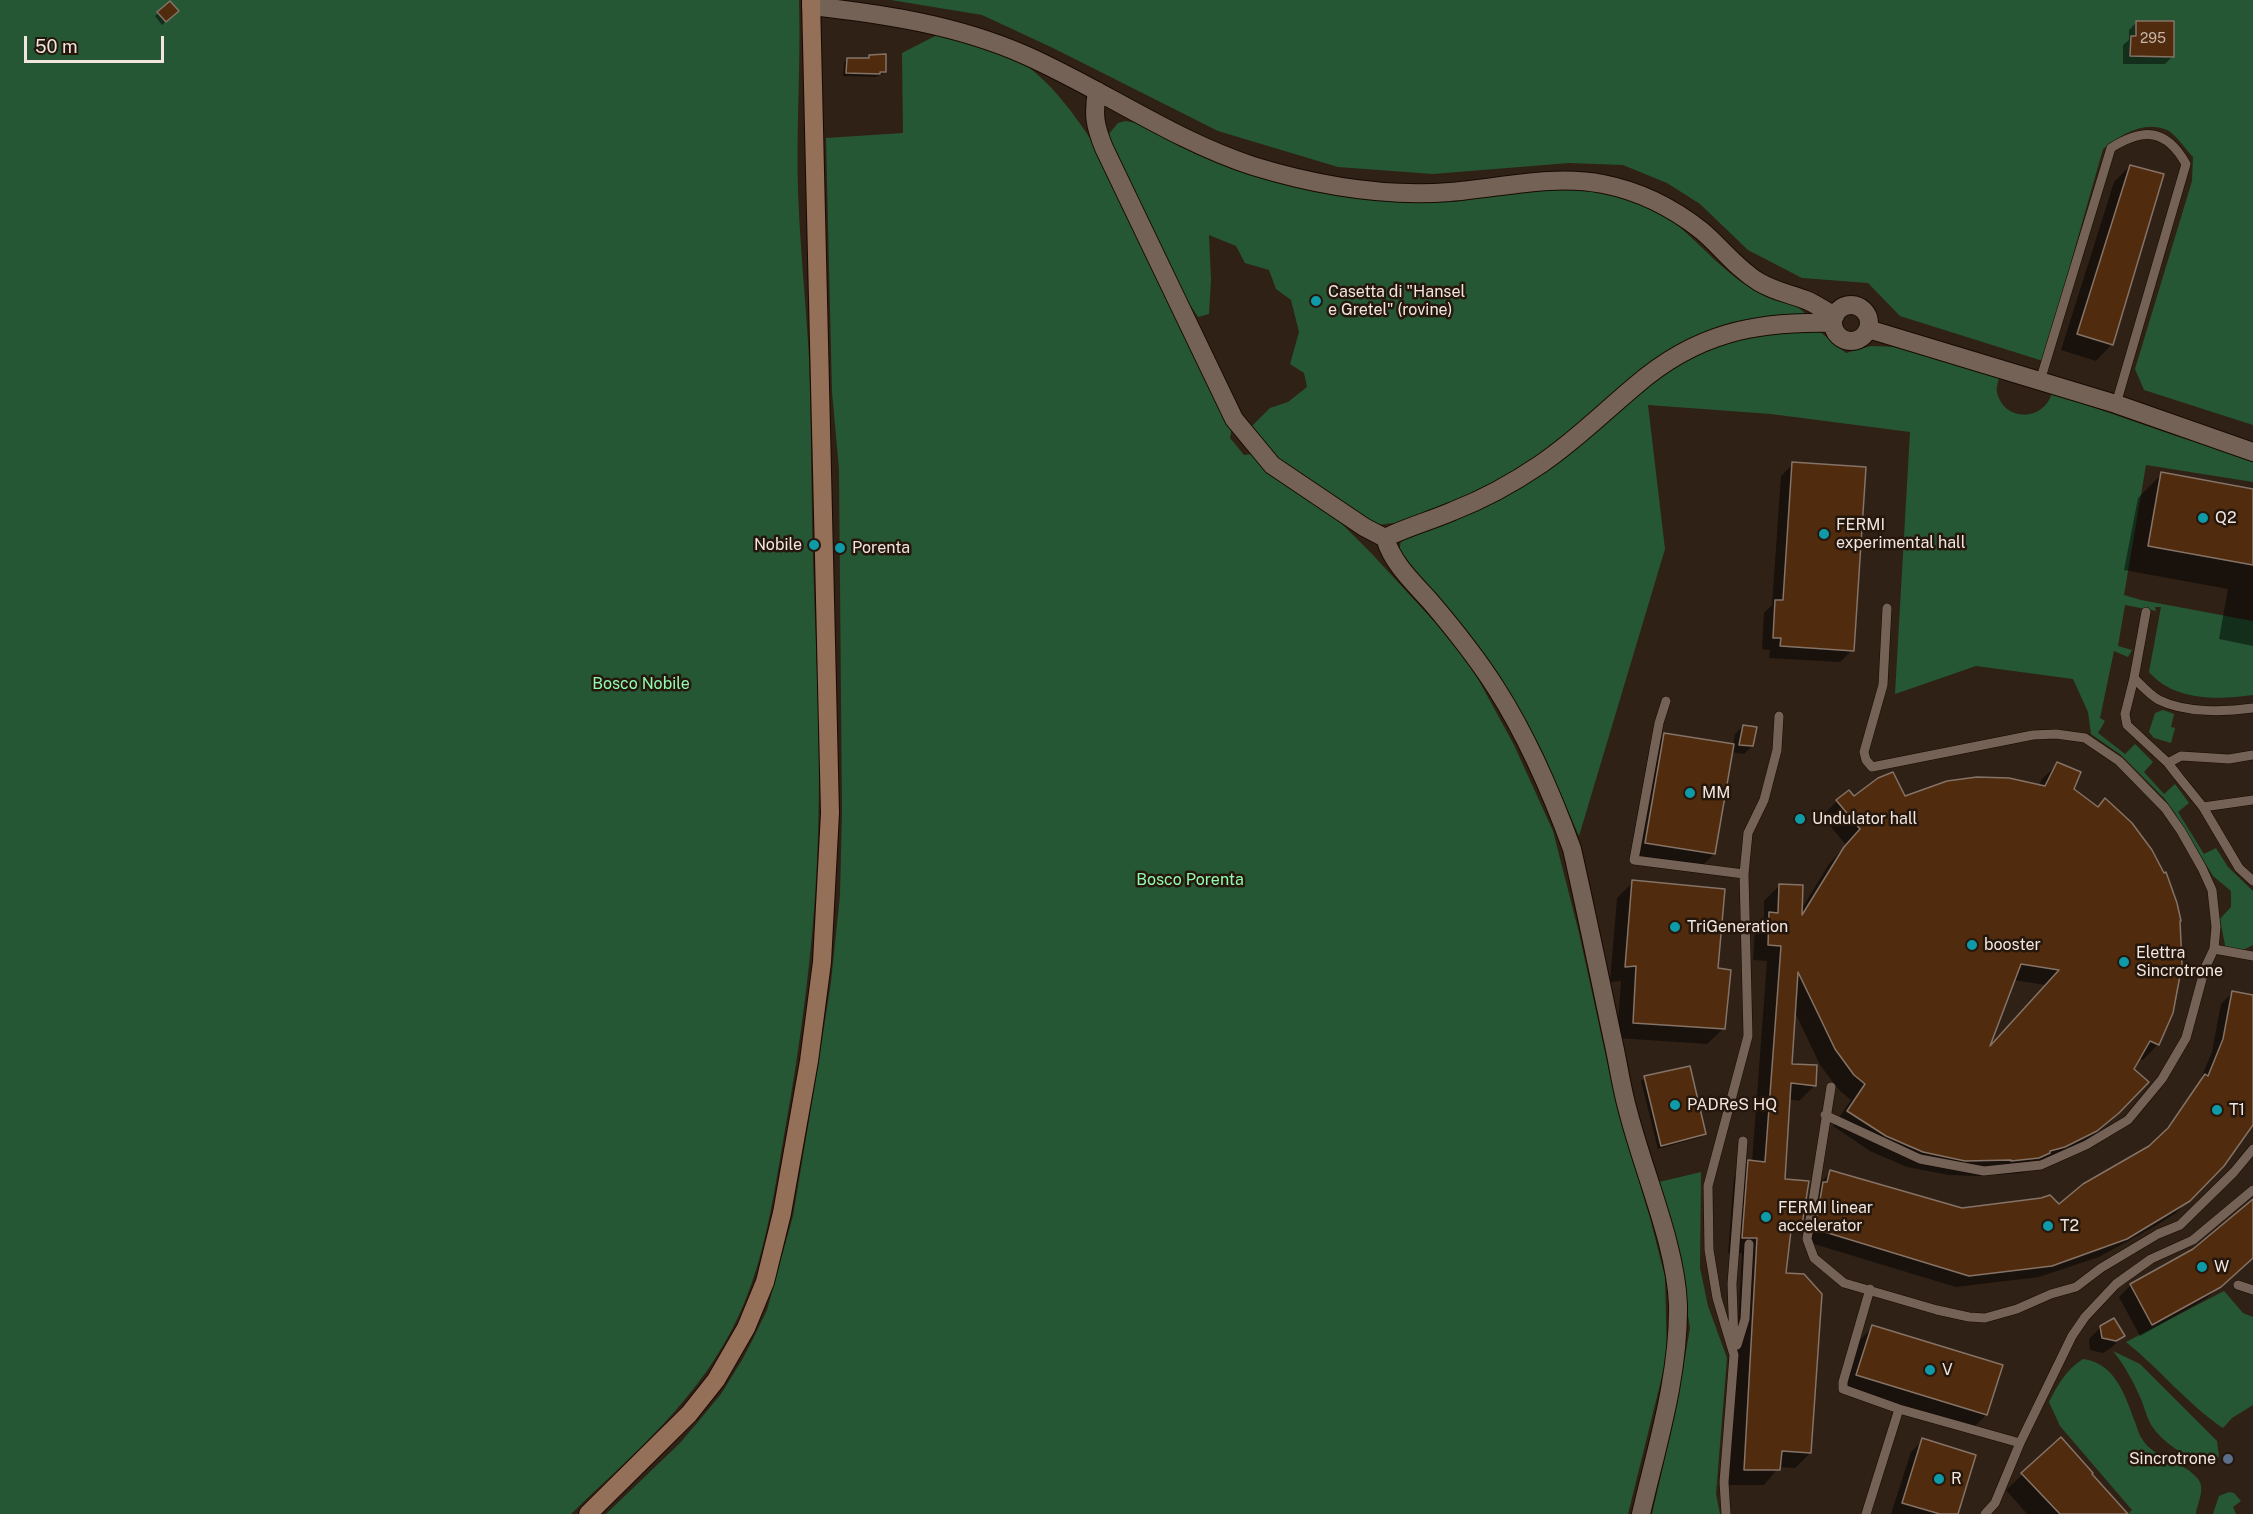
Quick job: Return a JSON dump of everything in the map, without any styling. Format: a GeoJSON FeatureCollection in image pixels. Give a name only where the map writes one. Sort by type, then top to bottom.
{"type":"FeatureCollection","features":[{"type":"Feature","properties":{"kind":"main road"},"geometry":{"type":"LineString","coordinates":[[588,1514],[689,1414],[716,1380],[746,1328],[765,1282],[782,1214],[809,1061],[822,962],[830,813],[811,3]]}},
{"type":"Feature","properties":{"kind":"street"},"geometry":{"type":"LineString","coordinates":[[811,3],[868,12],[971,35],[1025,55],[1167,129],[1251,165],[1290,176],[1343,186],[1388,191],[1445,192],[1562,180],[1592,182],[1623,189],[1647,197],[1675,212],[1703,232],[1729,259],[1760,283],[1807,300],[1834,320],[1839,336],[1845,340],[1859,340],[1868,329],[1868,315],[1858,306],[1844,306],[1834,320]]}},
{"type":"Feature","properties":{"kind":"street"},"geometry":{"type":"LineString","coordinates":[[1097,91],[1093,113],[1096,130],[1234,419],[1272,465],[1364,527],[1385,538],[1390,553],[1399,566],[1444,619],[1496,688],[1543,776],[1572,849],[1624,1099],[1664,1231],[1678,1302],[1678,1341],[1674,1373],[1641,1514]]}},
{"type":"Feature","properties":{"kind":"street"},"geometry":{"type":"LineString","coordinates":[[1385,538],[1473,503],[1518,479],[1585,432],[1635,385],[1660,366],[1689,349],[1719,336],[1751,327],[1787,322],[1834,320]]}},
{"type":"Feature","properties":{"kind":"street"},"geometry":{"type":"LineString","coordinates":[[1868,329],[2116,404],[2253,452]]}},
{"type":"Feature","properties":{"kind":"lane"},"geometry":{"type":"LineString","coordinates":[[2040,381],[2111,148],[2126,139],[2146,133],[2163,136],[2178,149],[2186,164],[2178,198],[2116,404]]}},
{"type":"Feature","properties":{"kind":"lane"},"geometry":{"type":"LineString","coordinates":[[1825,1115],[1920,1159],[1984,1171],[2040,1165],[2086,1145],[2128,1120],[2162,1079],[2187,1038],[2205,968],[2214,949],[2216,927],[2212,890],[2181,831],[2165,808],[2119,761],[2085,738],[2056,734],[2033,735],[1872,767],[1866,760],[1864,752],[1883,685],[1887,609]]}},
{"type":"Feature","properties":{"kind":"lane"},"geometry":{"type":"LineString","coordinates":[[2146,612],[2125,714],[2127,725],[2168,764],[2203,807],[2239,867],[2253,881]]}},
{"type":"Feature","properties":{"kind":"lane"},"geometry":{"type":"LineString","coordinates":[[2134,678],[2160,700],[2196,710],[2228,712],[2253,708]]}},
{"type":"Feature","properties":{"kind":"lane"},"geometry":{"type":"LineString","coordinates":[[1666,701],[1659,723],[1634,861],[1743,874]]}},
{"type":"Feature","properties":{"kind":"lane"},"geometry":{"type":"LineString","coordinates":[[1734,1355],[1716,1298],[1709,1250],[1708,1186],[1748,1036],[1743,874],[1748,833],[1764,801],[1777,750],[1779,716]]}},
{"type":"Feature","properties":{"kind":"lane"},"geometry":{"type":"LineString","coordinates":[[2168,764],[2181,756],[2229,759],[2253,755]]}},
{"type":"Feature","properties":{"kind":"lane"},"geometry":{"type":"LineString","coordinates":[[2203,807],[2253,800]]}},
{"type":"Feature","properties":{"kind":"lane"},"geometry":{"type":"LineString","coordinates":[[2214,949],[2253,956]]}},
{"type":"Feature","properties":{"kind":"lane"},"geometry":{"type":"LineString","coordinates":[[1831,1087],[1807,1239],[1814,1257],[1844,1283],[1870,1289],[1936,1311],[1969,1317],[1985,1318],[2076,1287],[2101,1268],[2149,1239],[2180,1224],[2234,1172],[2253,1149]]}},
{"type":"Feature","properties":{"kind":"lane"},"geometry":{"type":"LineString","coordinates":[[1726,1514],[1724,1482],[1734,1355],[1732,1284],[1743,1141]]}},
{"type":"Feature","properties":{"kind":"lane"},"geometry":{"type":"LineString","coordinates":[[1985,1514],[2000,1494],[2020,1443],[2072,1336],[2085,1317],[2116,1284],[2151,1259],[2193,1240],[2253,1190]]}},
{"type":"Feature","properties":{"kind":"lane"},"geometry":{"type":"LineString","coordinates":[[2180,1224],[2193,1240]]}},
{"type":"Feature","properties":{"kind":"lane"},"geometry":{"type":"LineString","coordinates":[[1734,1355],[1745,1319],[1749,1244]]}},
{"type":"Feature","properties":{"kind":"lane"},"geometry":{"type":"LineString","coordinates":[[2238,1284],[2253,1290]]}},
{"type":"Feature","properties":{"kind":"lane"},"geometry":{"type":"LineString","coordinates":[[1870,1289],[1843,1382],[1843,1389],[1899,1409],[2020,1443]]}},
{"type":"Feature","properties":{"kind":"lane"},"geometry":{"type":"LineString","coordinates":[[1866,1514],[1899,1409]]}},
{"type":"Feature","properties":{"kind":"green space","name":"Bosco Nobile"},"geometry":{"type":"Polygon","coordinates":[[[0,0],[799,0],[798,191],[809,358],[818,689],[819,818],[813,928],[796,1063],[763,1247],[739,1315],[706,1372],[686,1398],[642,1446],[571,1514],[0,1514],[0,0]]]}},
{"type":"Feature","properties":{"kind":"green space"},"geometry":{"type":"Polygon","coordinates":[[[891,0],[2253,0],[2253,425],[2144,390],[2135,369],[2192,181],[2193,157],[2170,132],[2158,127],[2141,128],[2125,134],[2103,149],[2043,361],[1900,316],[1868,283],[1802,278],[1748,250],[1700,204],[1667,183],[1623,165],[1569,163],[1433,174],[1338,167],[1218,131],[982,15],[891,0]]]}},
{"type":"Feature","properties":{"kind":"green space","name":"Bosco Porenta"},"geometry":{"type":"Polygon","coordinates":[[[937,35],[1015,59],[1035,72],[1064,102],[1096,147],[1232,428],[1230,438],[1244,455],[1252,454],[1338,520],[1372,554],[1465,655],[1514,745],[1553,831],[1579,933],[1618,1112],[1665,1277],[1667,1356],[1628,1514],[606,1514],[680,1443],[721,1394],[742,1360],[767,1310],[793,1216],[831,982],[840,895],[842,811],[839,469],[832,392],[826,138],[903,133],[902,53],[937,35]]]}},
{"type":"Feature","properties":{"kind":"green space"},"geometry":{"type":"Polygon","coordinates":[[[1125,121],[1143,126],[1215,159],[1357,196],[1393,201],[1429,201],[1538,190],[1575,190],[1610,194],[1658,211],[1680,227],[1742,282],[1770,299],[1797,307],[1808,316],[1744,321],[1712,330],[1677,348],[1523,469],[1480,493],[1426,515],[1376,525],[1280,462],[1250,428],[1270,408],[1288,402],[1307,387],[1304,373],[1290,364],[1299,332],[1291,300],[1276,289],[1269,270],[1245,263],[1236,246],[1209,235],[1211,280],[1209,314],[1198,317],[1183,294],[1108,135],[1118,123],[1125,121]]]}},
{"type":"Feature","properties":{"kind":"green space"},"geometry":{"type":"Polygon","coordinates":[[[1796,329],[1818,330],[1846,353],[1871,346],[1900,347],[1999,378],[1997,390],[2001,402],[2015,413],[2032,414],[2040,410],[2052,393],[2176,436],[2253,458],[2253,482],[2146,465],[2124,595],[2253,621],[2253,695],[2211,698],[2183,693],[2159,682],[2149,672],[2161,607],[2155,607],[2156,611],[2125,605],[2118,646],[2132,650],[2128,657],[2114,651],[2100,718],[2105,721],[2098,733],[2125,754],[2135,744],[2153,762],[2144,772],[2164,794],[2175,784],[2189,803],[2178,812],[2204,854],[2216,848],[2228,867],[2253,891],[2253,945],[2241,951],[2226,950],[2220,919],[2231,907],[2231,891],[2213,876],[2164,798],[2121,755],[2091,734],[2088,712],[2073,679],[1976,666],[1895,694],[1910,432],[1771,414],[1648,405],[1665,549],[1579,836],[1541,749],[1492,667],[1399,551],[1401,541],[1407,534],[1451,519],[1644,386],[1713,344],[1796,329]]]}},
{"type":"Feature","properties":{"kind":"green space"},"geometry":{"type":"Polygon","coordinates":[[[2163,710],[2174,714],[2171,727],[2175,728],[2171,743],[2154,738],[2149,732],[2155,713],[2163,710]]]}},
{"type":"Feature","properties":{"kind":"green space"},"geometry":{"type":"Polygon","coordinates":[[[1701,1172],[1700,1268],[1708,1306],[1727,1358],[1716,1494],[1720,1514],[1652,1514],[1675,1415],[1690,1328],[1675,1236],[1659,1182],[1701,1172]]]}},
{"type":"Feature","properties":{"kind":"green space"},"geometry":{"type":"Polygon","coordinates":[[[2224,1291],[2243,1313],[2253,1317],[2253,1405],[2232,1418],[2223,1428],[2197,1408],[2126,1342],[2224,1291]]]}},
{"type":"Feature","properties":{"kind":"green space"},"geometry":{"type":"Polygon","coordinates":[[[2113,1351],[2140,1364],[2217,1441],[2219,1457],[2202,1460],[2184,1454],[2160,1436],[2150,1423],[2141,1399],[2113,1351]]]}},
{"type":"Feature","properties":{"kind":"green space"},"geometry":{"type":"Polygon","coordinates":[[[2083,1359],[2103,1367],[2117,1382],[2123,1391],[2140,1435],[2148,1446],[2161,1456],[2185,1468],[2198,1479],[2201,1492],[2196,1514],[2128,1514],[2132,1510],[2060,1426],[2049,1402],[2063,1378],[2083,1359]]]}},
{"type":"Feature","properties":{"kind":"green space"},"geometry":{"type":"Polygon","coordinates":[[[2229,1492],[2234,1493],[2241,1501],[2233,1507],[2236,1514],[2213,1514],[2219,1496],[2229,1492]]]}},
{"type":"Feature","properties":{"kind":"building"},"geometry":{"type":"Polygon","coordinates":[[[170,1],[179,11],[166,22],[157,12],[170,1]]]}},
{"type":"Feature","properties":{"kind":"building"},"geometry":{"type":"Polygon","coordinates":[[[2136,21],[2174,21],[2174,57],[2130,56],[2131,36],[2136,36],[2136,21]]]}},
{"type":"Feature","properties":{"kind":"building"},"geometry":{"type":"Polygon","coordinates":[[[886,54],[886,72],[880,72],[880,74],[846,73],[847,58],[869,58],[869,55],[886,54]]]}},
{"type":"Feature","properties":{"kind":"building"},"geometry":{"type":"Polygon","coordinates":[[[2130,165],[2164,174],[2113,345],[2077,334],[2130,165]]]}},
{"type":"Feature","properties":{"kind":"building","name":"FERMI experimental hall"},"geometry":{"type":"Polygon","coordinates":[[[1792,462],[1866,467],[1854,651],[1780,646],[1781,638],[1773,638],[1775,600],[1783,600],[1792,462]]]}},
{"type":"Feature","properties":{"kind":"building","name":"Q2"},"geometry":{"type":"Polygon","coordinates":[[[2161,472],[2253,489],[2253,565],[2148,546],[2161,472]]]}},
{"type":"Feature","properties":{"kind":"building"},"geometry":{"type":"Polygon","coordinates":[[[1743,725],[1757,727],[1753,746],[1739,745],[1743,725]]]}},
{"type":"Feature","properties":{"kind":"building","name":"MM"},"geometry":{"type":"Polygon","coordinates":[[[1664,733],[1734,744],[1715,854],[1645,843],[1664,733]]]}},
{"type":"Feature","properties":{"kind":"building","name":"Elettra Sincrotrone"},"geometry":{"type":"Polygon","coordinates":[[[2057,762],[2081,772],[2074,789],[2098,807],[2105,798],[2132,823],[2152,850],[2164,873],[2166,872],[2177,903],[2181,921],[2182,965],[2173,1013],[2159,1045],[2150,1041],[2134,1069],[2149,1082],[2119,1113],[2097,1131],[2039,1158],[2011,1161],[1965,1161],[1923,1152],[1886,1136],[1847,1111],[1865,1084],[1854,1075],[1835,1049],[1798,972],[1792,1064],[1817,1065],[1816,1086],[1791,1083],[1785,1179],[1809,1181],[1802,1225],[1792,1222],[1786,1273],[1804,1274],[1822,1294],[1811,1453],[1782,1451],[1780,1470],[1744,1470],[1757,1238],[1742,1238],[1748,1160],[1765,1162],[1781,946],[1768,945],[1769,912],[1778,913],[1779,884],[1803,885],[1802,915],[1844,847],[1860,829],[1836,800],[1849,790],[1854,796],[1878,778],[1893,772],[1905,796],[1947,781],[1977,777],[2009,778],[2045,786],[2057,762]],[[2021,964],[1990,1046],[2059,970],[2021,964]]]}},
{"type":"Feature","properties":{"kind":"building","name":"TriGeneration"},"geometry":{"type":"Polygon","coordinates":[[[1632,880],[1725,889],[1718,968],[1731,970],[1725,1029],[1633,1023],[1636,966],[1625,967],[1632,880]]]}},
{"type":"Feature","properties":{"kind":"building"},"geometry":{"type":"Polygon","coordinates":[[[2232,991],[2253,995],[2253,1125],[2224,1166],[2190,1201],[2127,1239],[2052,1266],[1969,1276],[1815,1229],[1823,1182],[1827,1182],[1830,1170],[1962,1208],[2050,1195],[2059,1204],[2083,1184],[2149,1146],[2168,1128],[2205,1074],[2208,1076],[2223,1039],[2232,991]]]}},
{"type":"Feature","properties":{"kind":"building","name":"PADReS HQ"},"geometry":{"type":"Polygon","coordinates":[[[1690,1066],[1706,1134],[1661,1146],[1644,1076],[1690,1066]]]}},
{"type":"Feature","properties":{"kind":"building","name":"W"},"geometry":{"type":"Polygon","coordinates":[[[2253,1199],[2253,1258],[2221,1287],[2152,1325],[2130,1284],[2193,1249],[2253,1199]]]}},
{"type":"Feature","properties":{"kind":"building"},"geometry":{"type":"Polygon","coordinates":[[[2114,1318],[2125,1336],[2116,1341],[2102,1338],[2100,1326],[2114,1318]]]}},
{"type":"Feature","properties":{"kind":"building","name":"V"},"geometry":{"type":"Polygon","coordinates":[[[1872,1325],[2003,1365],[1987,1415],[1856,1375],[1872,1325]]]}},
{"type":"Feature","properties":{"kind":"building"},"geometry":{"type":"Polygon","coordinates":[[[2061,1437],[2128,1514],[2060,1514],[2021,1473],[2061,1437]]]}},
{"type":"Feature","properties":{"kind":"building","name":"R"},"geometry":{"type":"Polygon","coordinates":[[[1922,1438],[1976,1455],[1958,1514],[1940,1514],[1902,1503],[1922,1438]]]}},
{"type":"Feature","properties":{"kind":"place","name":"Casetta di \"Hansel e Gretel\" (rovine)"},"geometry":{"type":"Point","coordinates":[1316,301]}},
{"type":"Feature","properties":{"kind":"place","name":"Q2"},"geometry":{"type":"Point","coordinates":[2203,518]}},
{"type":"Feature","properties":{"kind":"place","name":"FERMI experimental hall"},"geometry":{"type":"Point","coordinates":[1824,534]}},
{"type":"Feature","properties":{"kind":"place","name":"Nobile"},"geometry":{"type":"Point","coordinates":[814,545]}},
{"type":"Feature","properties":{"kind":"place","name":"Porenta"},"geometry":{"type":"Point","coordinates":[840,548]}},
{"type":"Feature","properties":{"kind":"place","name":"MM"},"geometry":{"type":"Point","coordinates":[1690,793]}},
{"type":"Feature","properties":{"kind":"place","name":"Undulator hall"},"geometry":{"type":"Point","coordinates":[1800,819]}},
{"type":"Feature","properties":{"kind":"place","name":"TriGeneration"},"geometry":{"type":"Point","coordinates":[1675,927]}},
{"type":"Feature","properties":{"kind":"place","name":"booster"},"geometry":{"type":"Point","coordinates":[1972,945]}},
{"type":"Feature","properties":{"kind":"place","name":"Elettra Sincrotrone"},"geometry":{"type":"Point","coordinates":[2124,962]}},
{"type":"Feature","properties":{"kind":"place","name":"PADReS HQ"},"geometry":{"type":"Point","coordinates":[1675,1105]}},
{"type":"Feature","properties":{"kind":"place","name":"T1"},"geometry":{"type":"Point","coordinates":[2217,1110]}},
{"type":"Feature","properties":{"kind":"place","name":"FERMI linear accelerator"},"geometry":{"type":"Point","coordinates":[1766,1217]}},
{"type":"Feature","properties":{"kind":"place","name":"T2"},"geometry":{"type":"Point","coordinates":[2048,1226]}},
{"type":"Feature","properties":{"kind":"place","name":"W"},"geometry":{"type":"Point","coordinates":[2202,1267]}},
{"type":"Feature","properties":{"kind":"place","name":"V"},"geometry":{"type":"Point","coordinates":[1930,1370]}},
{"type":"Feature","properties":{"kind":"place","name":"Sincrotrone"},"geometry":{"type":"Point","coordinates":[2228,1459]}},
{"type":"Feature","properties":{"kind":"place","name":"R"},"geometry":{"type":"Point","coordinates":[1939,1479]}}]}
